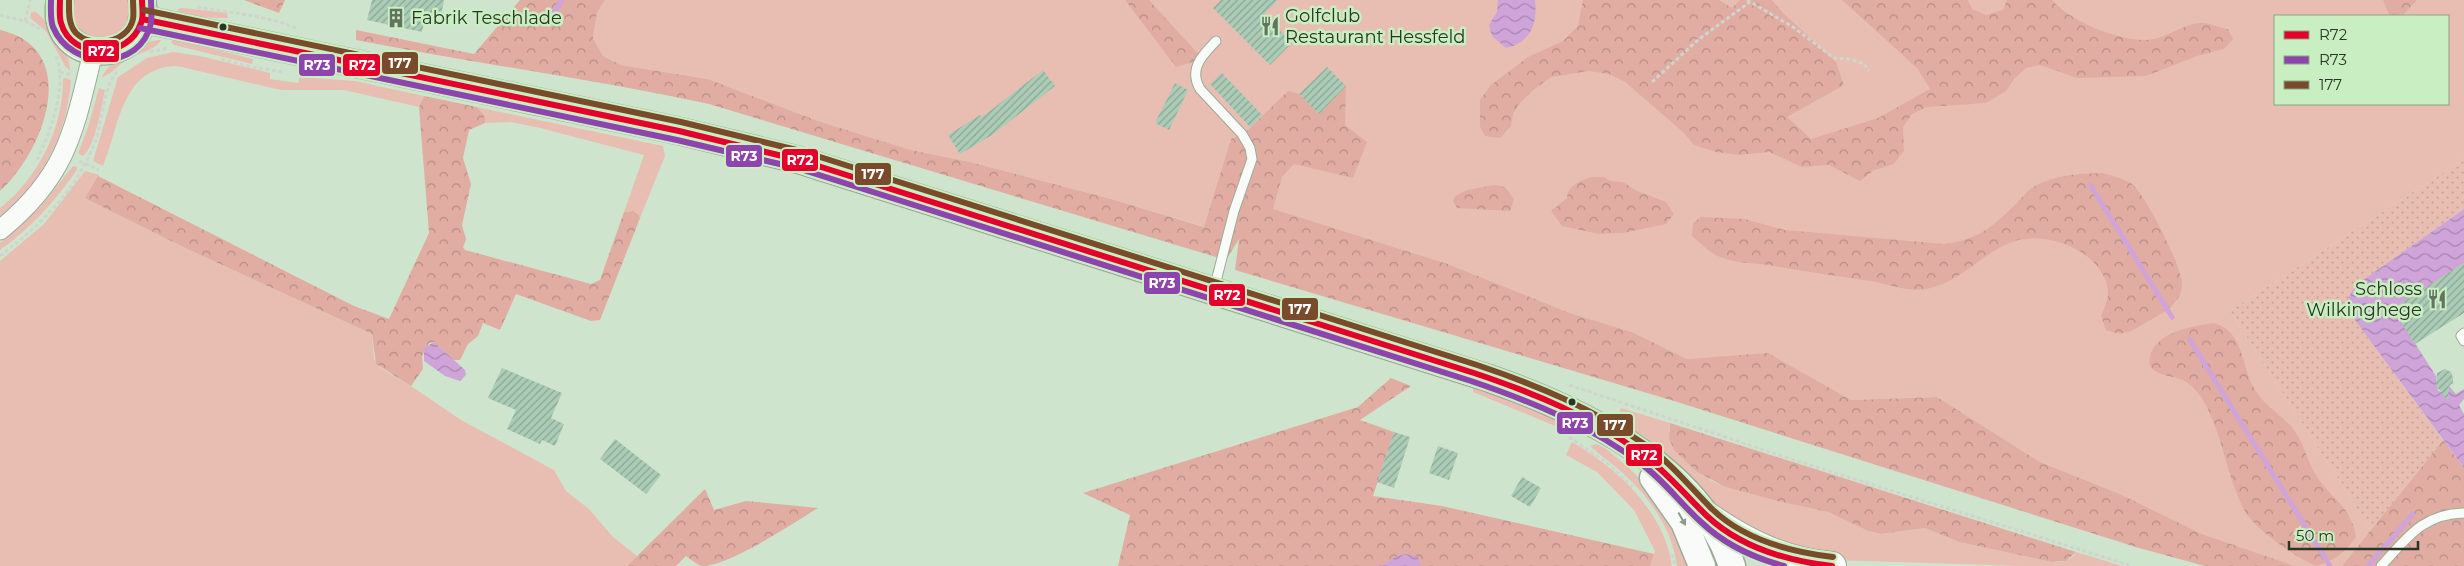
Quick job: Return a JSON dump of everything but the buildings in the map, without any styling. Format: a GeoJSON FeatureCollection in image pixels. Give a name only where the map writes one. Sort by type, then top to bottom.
{"type":"FeatureCollection","features":[{"type":"Feature","properties":{"kind":"main road"},"geometry":{"type":"LineString","coordinates":[[57,1],[59,18],[66,34],[78,46],[93,52],[108,52],[121,47],[132,38],[142,10],[744,146],[870,181],[1513,386],[1586,419],[1617,436],[1667,474],[1707,516],[1720,536],[1732,566]]}},
{"type":"Feature","properties":{"kind":"main road"},"geometry":{"type":"LineString","coordinates":[[1635,450],[1677,510],[1692,537],[1702,566]]}},
{"type":"Feature","properties":{"kind":"main road"},"geometry":{"type":"LineString","coordinates":[[1707,516],[1739,538],[1769,552],[1799,561],[1832,566]]}},
{"type":"Feature","properties":{"kind":"street"},"geometry":{"type":"LineString","coordinates":[[0,230],[35,198],[64,154],[77,119],[93,52]]}},
{"type":"Feature","properties":{"kind":"lane"},"geometry":{"type":"LineString","coordinates":[[1214,291],[1234,211],[1252,159],[1250,148],[1242,134],[1200,89],[1196,80],[1198,62],[1216,41]]}},
{"type":"Feature","properties":{"kind":"lane"},"geometry":{"type":"LineString","coordinates":[[2464,333],[2461,336],[2464,340]]}},
{"type":"Feature","properties":{"kind":"lane"},"geometry":{"type":"LineString","coordinates":[[2380,566],[2415,528],[2426,521],[2444,515],[2464,513]]}},
{"type":"Feature","properties":{"kind":"path"},"geometry":{"type":"LineString","coordinates":[[0,15],[25,21],[30,0]]}},
{"type":"Feature","properties":{"kind":"path"},"geometry":{"type":"LineString","coordinates":[[1652,82],[1699,39],[1749,1],[1793,27],[1834,58],[1850,59],[1864,64],[1870,71]]}},
{"type":"Feature","properties":{"kind":"path"},"geometry":{"type":"LineString","coordinates":[[165,48],[173,48]]}},
{"type":"Feature","properties":{"kind":"path"},"geometry":{"type":"LineString","coordinates":[[213,57],[251,68],[290,73]]}},
{"type":"Feature","properties":{"kind":"path"},"geometry":{"type":"LineString","coordinates":[[36,163],[52,123],[60,72]]}},
{"type":"Feature","properties":{"kind":"path"},"geometry":{"type":"LineString","coordinates":[[64,154],[99,170]]}},
{"type":"Feature","properties":{"kind":"path"},"geometry":{"type":"LineString","coordinates":[[1563,434],[1606,462],[1638,493]]}},
{"type":"Feature","properties":{"kind":"path"},"geometry":{"type":"LineString","coordinates":[[1671,548],[1674,566]]}},
{"type":"Feature","properties":{"kind":"shaded area"},"geometry":{"type":"Polygon","coordinates":[[[67,0],[134,0],[126,35],[83,41],[65,8],[67,0]]]}},
{"type":"Feature","properties":{"kind":"shaded area"},"geometry":{"type":"Polygon","coordinates":[[[605,0],[2464,0],[2464,159],[2230,311],[2371,530],[2342,566],[2295,566],[2202,534],[2120,494],[2040,462],[1937,397],[1851,400],[1768,354],[1687,359],[1632,332],[1570,313],[1448,264],[1272,209],[1239,237],[1115,200],[970,162],[911,150],[818,121],[708,79],[621,65],[603,56],[593,38],[597,13],[605,0]]]}},
{"type":"Feature","properties":{"kind":"shaded area"},"geometry":{"type":"Polygon","coordinates":[[[178,9],[227,13],[228,18],[197,17],[178,13],[178,9]]]}},
{"type":"Feature","properties":{"kind":"shaded area"},"geometry":{"type":"Polygon","coordinates":[[[34,11],[52,29],[63,46],[70,71],[65,66],[46,31],[30,18],[31,13],[34,11]]]}},
{"type":"Feature","properties":{"kind":"shaded area"},"geometry":{"type":"Polygon","coordinates":[[[174,39],[253,59],[252,64],[174,45],[171,42],[174,39]]]}},
{"type":"Feature","properties":{"kind":"shaded area"},"geometry":{"type":"Polygon","coordinates":[[[161,40],[155,46],[129,58],[109,74],[102,77],[112,64],[128,52],[146,43],[161,40]]]}},
{"type":"Feature","properties":{"kind":"shaded area"},"geometry":{"type":"Polygon","coordinates":[[[173,52],[200,56],[270,73],[270,79],[298,83],[300,77],[355,81],[424,96],[419,107],[344,90],[281,90],[177,66],[158,69],[144,76],[125,101],[103,166],[93,161],[118,77],[147,58],[173,52]]]}},
{"type":"Feature","properties":{"kind":"shaded area"},"geometry":{"type":"Polygon","coordinates":[[[63,79],[71,80],[69,100],[58,138],[50,156],[29,188],[0,216],[0,208],[26,182],[46,151],[58,116],[62,98],[63,79]]]}},
{"type":"Feature","properties":{"kind":"shaded area"},"geometry":{"type":"Polygon","coordinates":[[[99,88],[105,90],[100,116],[95,135],[88,151],[83,156],[79,154],[79,151],[99,88]]]}},
{"type":"Feature","properties":{"kind":"shaded area"},"geometry":{"type":"Polygon","coordinates":[[[477,107],[663,146],[665,156],[640,218],[639,215],[629,211],[624,212],[644,155],[511,122],[485,123],[484,115],[477,107]]]}},
{"type":"Feature","properties":{"kind":"shaded area"},"geometry":{"type":"Polygon","coordinates":[[[2464,159],[2464,209],[2356,285],[2396,376],[2443,440],[2371,530],[2230,311],[2464,159]]]}},
{"type":"Feature","properties":{"kind":"shaded area"},"geometry":{"type":"Polygon","coordinates":[[[73,166],[77,167],[77,170],[51,203],[22,233],[0,250],[0,243],[41,206],[73,166]]]}},
{"type":"Feature","properties":{"kind":"shaded area"},"geometry":{"type":"Polygon","coordinates":[[[85,171],[99,175],[86,198],[181,246],[372,334],[374,359],[379,367],[461,420],[554,470],[566,491],[589,509],[613,537],[637,556],[627,566],[0,566],[0,261],[44,224],[85,171]]]}},
{"type":"Feature","properties":{"kind":"shaded area"},"geometry":{"type":"Polygon","coordinates":[[[1478,386],[1564,422],[1565,430],[1473,392],[1473,389],[1478,386]]]}},
{"type":"Feature","properties":{"kind":"shaded area"},"geometry":{"type":"Polygon","coordinates":[[[1621,408],[1670,423],[1669,431],[1710,480],[1725,487],[1828,512],[1868,531],[1881,534],[1925,528],[1959,542],[2052,562],[2066,561],[2072,558],[2076,552],[2122,566],[2019,566],[1833,560],[1734,525],[1618,416],[1621,408]]]}},
{"type":"Feature","properties":{"kind":"shaded area"},"geometry":{"type":"Polygon","coordinates":[[[1572,442],[1606,465],[1622,479],[1649,510],[1667,546],[1672,566],[1650,566],[1655,551],[1634,510],[1597,472],[1566,455],[1572,442]]]}},
{"type":"Feature","properties":{"kind":"shaded area"},"geometry":{"type":"Polygon","coordinates":[[[1596,444],[1607,449],[1640,479],[1651,492],[1670,520],[1683,550],[1687,566],[1677,566],[1670,539],[1658,514],[1631,481],[1590,446],[1596,444]]]}},
{"type":"Feature","properties":{"kind":"green space"},"geometry":{"type":"Polygon","coordinates":[[[244,0],[285,0],[279,13],[244,0]]]}},
{"type":"Feature","properties":{"kind":"green space"},"geometry":{"type":"Polygon","coordinates":[[[520,0],[605,0],[597,13],[593,38],[603,56],[621,65],[708,79],[818,121],[911,150],[970,162],[1115,200],[1204,227],[1231,139],[1246,132],[1288,91],[1299,94],[1319,114],[1346,86],[1345,125],[1367,142],[1353,178],[1294,164],[1282,177],[1273,209],[1448,264],[1570,313],[1632,332],[1687,359],[1768,353],[1851,400],[1937,397],[2040,462],[2120,494],[2202,534],[2295,566],[2205,566],[2139,548],[1674,401],[1235,270],[1239,239],[1226,260],[709,104],[356,40],[356,30],[474,54],[520,0]]]}},
{"type":"Feature","properties":{"kind":"green space"},"geometry":{"type":"Polygon","coordinates":[[[1125,0],[1149,0],[1203,59],[1176,67],[1125,0]]]}},
{"type":"Feature","properties":{"kind":"green space"},"geometry":{"type":"Polygon","coordinates":[[[1583,0],[1719,0],[1732,8],[1740,0],[1772,0],[1781,11],[1836,62],[1844,85],[1787,117],[1811,139],[1878,118],[1930,89],[1918,69],[1842,0],[1968,0],[1972,9],[1986,15],[2003,10],[2007,0],[2052,0],[2071,16],[2114,35],[2142,40],[2154,39],[2190,25],[2202,23],[2228,29],[2233,39],[2224,49],[2197,56],[2146,76],[2077,78],[2040,65],[2026,68],[2014,79],[2006,91],[1986,103],[1927,107],[1912,114],[1903,127],[1904,151],[1894,164],[1874,170],[1860,181],[1829,165],[1802,167],[1769,152],[1739,155],[1716,152],[1694,145],[1683,132],[1625,82],[1609,74],[1589,71],[1551,77],[1532,91],[1519,104],[1513,114],[1511,126],[1500,138],[1485,136],[1480,127],[1480,100],[1491,85],[1528,57],[1563,41],[1578,26],[1583,0]]]}},
{"type":"Feature","properties":{"kind":"green space"},"geometry":{"type":"Polygon","coordinates":[[[2383,0],[2417,0],[2403,15],[2388,15],[2389,14],[2383,0]]]}},
{"type":"Feature","properties":{"kind":"green space"},"geometry":{"type":"Polygon","coordinates":[[[0,30],[26,41],[41,58],[48,79],[48,103],[41,127],[30,152],[16,173],[0,191],[0,30]]]}},
{"type":"Feature","properties":{"kind":"green space"},"geometry":{"type":"Polygon","coordinates":[[[424,96],[477,107],[484,115],[485,123],[469,130],[463,158],[471,184],[462,225],[466,239],[463,247],[465,250],[591,284],[600,280],[624,212],[633,211],[639,215],[640,218],[600,320],[591,321],[516,294],[500,330],[483,323],[478,336],[468,344],[460,360],[454,360],[434,342],[429,343],[422,356],[423,369],[411,386],[376,364],[372,334],[181,246],[85,198],[98,176],[354,306],[389,319],[429,233],[419,107],[424,96]]]}},
{"type":"Feature","properties":{"kind":"green space"},"geometry":{"type":"Polygon","coordinates":[[[2103,173],[2129,182],[2138,191],[2163,233],[2181,278],[2182,287],[2180,294],[2173,304],[2163,313],[2135,329],[2122,333],[2106,330],[2101,316],[2107,301],[2108,291],[2104,277],[2096,265],[2086,255],[2058,242],[2028,238],[2015,241],[2003,246],[1939,286],[1919,290],[1728,260],[1711,252],[1692,236],[1693,223],[1701,217],[1744,219],[1785,230],[1944,244],[1965,240],[1982,232],[2005,215],[2029,190],[2040,183],[2058,177],[2103,173]]]}},
{"type":"Feature","properties":{"kind":"green space"},"geometry":{"type":"Polygon","coordinates":[[[1591,177],[1604,177],[1610,181],[1623,182],[1637,191],[1666,202],[1674,214],[1666,224],[1623,233],[1599,234],[1562,226],[1551,211],[1567,198],[1572,187],[1591,177]]]}},
{"type":"Feature","properties":{"kind":"green space"},"geometry":{"type":"Polygon","coordinates":[[[1494,185],[1505,187],[1514,199],[1510,211],[1457,208],[1453,201],[1455,196],[1467,190],[1494,185]]]}},
{"type":"Feature","properties":{"kind":"green space"},"geometry":{"type":"Polygon","coordinates":[[[2214,323],[2232,334],[2237,342],[2247,372],[2256,391],[2291,426],[2317,477],[2341,504],[2350,518],[2356,537],[2334,559],[2316,566],[2307,562],[2275,541],[2248,516],[2238,496],[2217,432],[2203,400],[2195,389],[2185,381],[2161,374],[2151,368],[2149,363],[2150,356],[2154,348],[2168,335],[2186,328],[2214,323]]]}},
{"type":"Feature","properties":{"kind":"green space"},"geometry":{"type":"Polygon","coordinates":[[[1391,378],[1411,386],[1360,420],[1394,432],[1373,496],[1442,506],[1654,554],[1650,566],[1118,566],[1130,515],[1083,493],[1358,407],[1391,378]]]}},
{"type":"Feature","properties":{"kind":"green space"},"geometry":{"type":"Polygon","coordinates":[[[1670,423],[2076,552],[2066,561],[2052,562],[1959,542],[1925,528],[1881,534],[1868,531],[1828,512],[1725,487],[1696,471],[1675,451],[1669,439],[1670,423]]]}},
{"type":"Feature","properties":{"kind":"green space"},"geometry":{"type":"Polygon","coordinates":[[[2443,440],[2464,468],[2464,566],[2342,566],[2443,440]]]}},
{"type":"Feature","properties":{"kind":"green space"},"geometry":{"type":"Polygon","coordinates":[[[705,489],[714,510],[746,501],[818,508],[761,543],[714,564],[702,566],[686,556],[676,566],[627,566],[705,489]]]}},
{"type":"Feature","properties":{"kind":"water"},"geometry":{"type":"Polygon","coordinates":[[[1498,0],[1535,0],[1535,17],[1531,31],[1521,42],[1506,48],[1492,36],[1489,25],[1497,12],[1498,0]]]}},
{"type":"Feature","properties":{"kind":"water"},"geometry":{"type":"Polygon","coordinates":[[[2464,209],[2464,263],[2393,309],[2436,376],[2438,391],[2448,393],[2449,386],[2456,394],[2464,389],[2464,399],[2459,405],[2464,414],[2464,468],[2344,305],[2356,285],[2464,209]]]}},
{"type":"Feature","properties":{"kind":"water"},"geometry":{"type":"Polygon","coordinates":[[[434,342],[465,370],[466,375],[460,381],[445,376],[424,361],[424,348],[434,342]]]}},
{"type":"Feature","properties":{"kind":"water"},"geometry":{"type":"Polygon","coordinates":[[[1406,554],[1418,557],[1421,566],[1381,566],[1397,556],[1406,554]]]}},
{"type":"Feature","properties":{"kind":"waterway"},"geometry":{"type":"LineString","coordinates":[[546,24],[562,0]]}},
{"type":"Feature","properties":{"kind":"waterway"},"geometry":{"type":"LineString","coordinates":[[2091,186],[2172,317]]}},
{"type":"Feature","properties":{"kind":"waterway"},"geometry":{"type":"LineString","coordinates":[[2190,340],[2330,566]]}},
{"type":"Feature","properties":{"kind":"waterway"},"geometry":{"type":"LineString","coordinates":[[2368,566],[2413,514]]}},
{"type":"Feature","properties":{"kind":"transit line","name":"R73"},"geometry":{"type":"LineString","coordinates":[[51,0],[52,24],[62,41],[74,52],[89,58],[105,59],[120,57],[134,50],[145,39],[151,23],[151,0]]}},
{"type":"Feature","properties":{"kind":"transit line","name":"R72"},"geometry":{"type":"LineString","coordinates":[[60,0],[60,21],[67,35],[76,44],[88,49],[101,51],[125,44],[135,35],[142,21],[142,0]]}},
{"type":"Feature","properties":{"kind":"transit line","name":"177"},"geometry":{"type":"LineString","coordinates":[[69,0],[70,22],[73,29],[83,38],[100,42],[117,38],[130,27],[133,19],[133,0]]}},
{"type":"Feature","properties":{"kind":"transit line","name":"177"},"geometry":{"type":"LineString","coordinates":[[144,10],[681,122],[801,151],[1477,365],[1565,399],[1627,433],[1665,460],[1712,509],[1738,529],[1784,548],[1833,557]]}},
{"type":"Feature","properties":{"kind":"transit line","name":"R72"},"geometry":{"type":"LineString","coordinates":[[142,19],[679,131],[799,160],[1474,373],[1540,397],[1582,417],[1622,440],[1650,460],[1707,516],[1734,536],[1765,551],[1815,564],[1832,566]]}},
{"type":"Feature","properties":{"kind":"transit line","name":"R73"},"geometry":{"type":"LineString","coordinates":[[140,28],[677,140],[797,168],[1471,381],[1561,416],[1604,439],[1644,466],[1719,537],[1762,559],[1784,566]]}},
{"type":"Feature","properties":{"kind":"place","name":"Fabrik Teschlade"},"geometry":{"type":"Point","coordinates":[396,18]}},
{"type":"Feature","properties":{"kind":"place","name":"Golfclub Restaurant Hessfeld"},"geometry":{"type":"Point","coordinates":[1270,26]}},
{"type":"Feature","properties":{"kind":"place","name":"Schloss Wilkinghege"},"geometry":{"type":"Point","coordinates":[2437,299]}}]}
